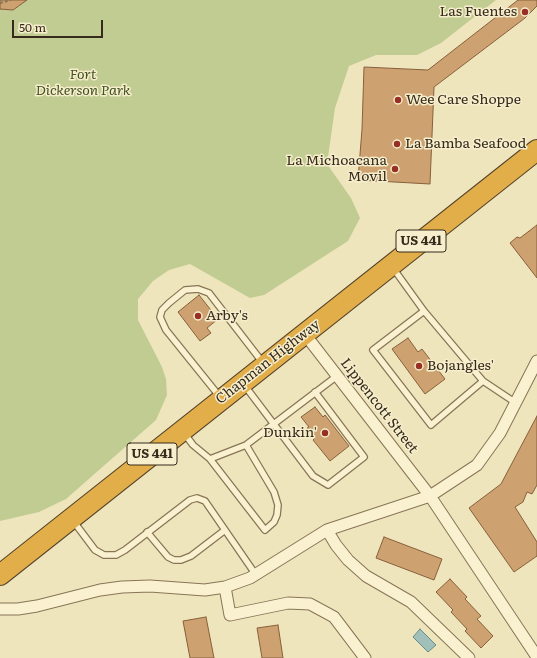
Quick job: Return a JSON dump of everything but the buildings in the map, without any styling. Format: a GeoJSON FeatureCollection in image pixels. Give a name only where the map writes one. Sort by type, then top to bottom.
{"type":"FeatureCollection","features":[{"type":"Feature","properties":{"kind":"highway","name":"Chapman Highway"},"geometry":{"type":"LineString","coordinates":[[0,575],[537,150]]}},
{"type":"Feature","properties":{"kind":"street","name":"Lippencott Street"},"geometry":{"type":"LineString","coordinates":[[304,333],[430,496],[537,657]]}},
{"type":"Feature","properties":{"kind":"street"},"geometry":{"type":"LineString","coordinates":[[0,609],[18,609],[37,606],[100,590],[136,586],[205,590],[225,587],[256,575],[327,530],[430,496],[477,465],[500,434],[537,361]]}},
{"type":"Feature","properties":{"kind":"street"},"geometry":{"type":"LineString","coordinates":[[327,530],[336,545],[348,560],[366,576],[411,602],[469,658]]}},
{"type":"Feature","properties":{"kind":"street"},"geometry":{"type":"LineString","coordinates":[[225,587],[230,614],[288,603],[310,604],[334,618],[365,658]]}},
{"type":"Feature","properties":{"kind":"lane"},"geometry":{"type":"LineString","coordinates":[[391,265],[424,311],[483,381],[516,403]]}},
{"type":"Feature","properties":{"kind":"lane"},"geometry":{"type":"LineString","coordinates":[[222,399],[166,330],[160,317],[162,310],[169,302],[185,290],[198,289],[209,293],[264,365]]}},
{"type":"Feature","properties":{"kind":"lane"},"geometry":{"type":"LineString","coordinates":[[424,311],[373,350],[431,425],[483,381]]}},
{"type":"Feature","properties":{"kind":"lane"},"geometry":{"type":"LineString","coordinates":[[210,459],[246,445],[273,423],[337,376]]}},
{"type":"Feature","properties":{"kind":"lane"},"geometry":{"type":"LineString","coordinates":[[242,383],[313,476],[328,485],[364,457],[315,392]]}},
{"type":"Feature","properties":{"kind":"lane"},"geometry":{"type":"LineString","coordinates":[[182,430],[193,445],[210,459],[265,530],[274,522],[277,515],[278,505],[274,492],[246,445]]}},
{"type":"Feature","properties":{"kind":"lane"},"geometry":{"type":"LineString","coordinates":[[72,518],[95,550],[104,555],[116,555],[125,550],[190,500],[197,498],[205,501],[256,575]]}},
{"type":"Feature","properties":{"kind":"lane"},"geometry":{"type":"LineString","coordinates":[[147,532],[168,557],[174,560],[181,560],[191,556],[225,530]]}},
{"type":"Feature","properties":{"kind":"path"},"geometry":{"type":"LineString","coordinates":[[0,3],[11,0]]}},
{"type":"Feature","properties":{"kind":"green space","name":"Fort Dickerson Park"},"geometry":{"type":"Polygon","coordinates":[[[0,0],[496,0],[441,43],[417,55],[376,55],[349,66],[335,108],[327,164],[351,198],[360,218],[348,241],[264,295],[250,298],[190,264],[169,270],[153,281],[138,299],[138,320],[162,367],[166,379],[167,395],[156,420],[66,499],[39,512],[0,521],[0,0]]]}},
{"type":"Feature","properties":{"kind":"water"},"geometry":{"type":"Polygon","coordinates":[[[420,629],[436,645],[428,652],[413,637],[420,629]]]}},
{"type":"Feature","properties":{"kind":"place","name":"Las Fuentes"},"geometry":{"type":"Point","coordinates":[525,12]}},
{"type":"Feature","properties":{"kind":"place","name":"Wee Care Shoppe"},"geometry":{"type":"Point","coordinates":[398,100]}},
{"type":"Feature","properties":{"kind":"place","name":"La Bamba Seafood"},"geometry":{"type":"Point","coordinates":[397,144]}},
{"type":"Feature","properties":{"kind":"place","name":"La Michoacana Movil"},"geometry":{"type":"Point","coordinates":[395,169]}},
{"type":"Feature","properties":{"kind":"place","name":"Arby's"},"geometry":{"type":"Point","coordinates":[198,316]}},
{"type":"Feature","properties":{"kind":"place","name":"Bojangles'"},"geometry":{"type":"Point","coordinates":[419,366]}},
{"type":"Feature","properties":{"kind":"place","name":"Dunkin'"},"geometry":{"type":"Point","coordinates":[325,433]}}]}
